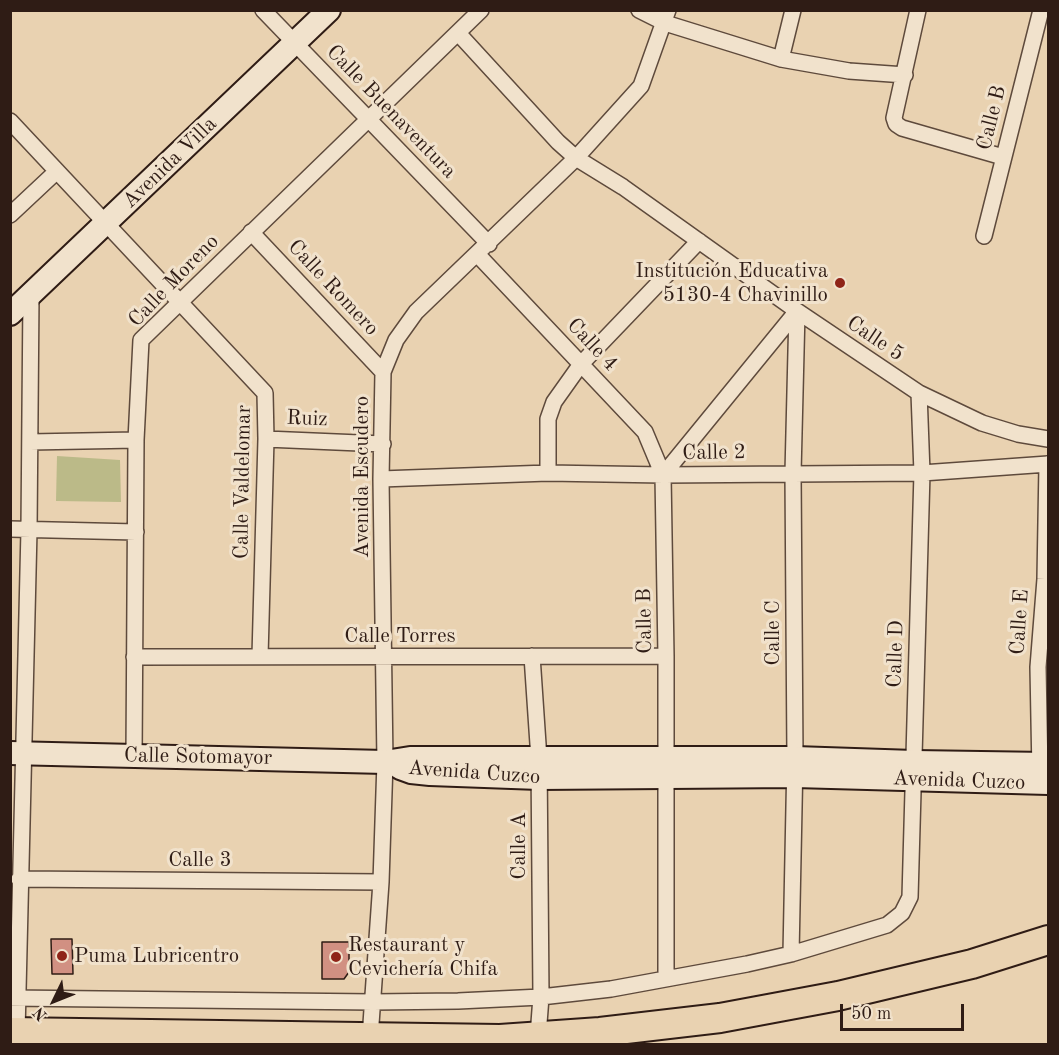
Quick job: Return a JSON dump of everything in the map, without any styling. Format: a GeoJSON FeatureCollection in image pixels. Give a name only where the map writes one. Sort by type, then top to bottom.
{"type":"FeatureCollection","features":[{"type":"Feature","properties":{"kind":"highway"},"geometry":{"type":"LineString","coordinates":[[14,1032],[500,1039],[538,1036],[720,1018],[785,1006],[972,964],[1048,940]]}},
{"type":"Feature","properties":{"kind":"street","name":"Calle Buenaventura"},"geometry":{"type":"LineString","coordinates":[[263,10],[369,118],[483,249]]}},
{"type":"Feature","properties":{"kind":"street","name":"Avenida Villa"},"geometry":{"type":"LineString","coordinates":[[10,314],[329,10]]}},
{"type":"Feature","properties":{"kind":"street","name":"Calle Moreno"},"geometry":{"type":"LineString","coordinates":[[134,757],[136,440],[141,340],[481,10]]}},
{"type":"Feature","properties":{"kind":"street"},"geometry":{"type":"LineString","coordinates":[[639,10],[667,17],[781,59],[849,71],[904,75]]}},
{"type":"Feature","properties":{"kind":"street"},"geometry":{"type":"LineString","coordinates":[[781,59],[793,10]]}},
{"type":"Feature","properties":{"kind":"street"},"geometry":{"type":"LineString","coordinates":[[918,10],[894,118],[896,124],[902,128],[1003,157]]}},
{"type":"Feature","properties":{"kind":"street","name":"Calle B"},"geometry":{"type":"LineString","coordinates":[[984,236],[1041,10]]}},
{"type":"Feature","properties":{"kind":"street","name":"Avenida Escudero"},"geometry":{"type":"LineString","coordinates":[[370,1038],[381,882],[384,762],[385,657],[381,479],[383,372],[396,340],[416,312],[576,158],[641,86],[667,17]]}},
{"type":"Feature","properties":{"kind":"street","name":"Calle 5"},"geometry":{"type":"LineString","coordinates":[[458,33],[558,142],[576,158],[622,187],[797,311],[919,393],[982,423],[1018,434],[1048,439]]}},
{"type":"Feature","properties":{"kind":"street","name":"Calle Valdelomar"},"geometry":{"type":"LineString","coordinates":[[10,120],[265,393],[266,439],[260,656]]}},
{"type":"Feature","properties":{"kind":"street"},"geometry":{"type":"LineString","coordinates":[[10,216],[57,171]]}},
{"type":"Feature","properties":{"kind":"street","name":"Calle Romero"},"geometry":{"type":"LineString","coordinates":[[251,232],[383,372]]}},
{"type":"Feature","properties":{"kind":"street"},"geometry":{"type":"LineString","coordinates":[[548,473],[549,419],[554,402],[581,364],[699,241]]}},
{"type":"Feature","properties":{"kind":"street","name":"Calle 4"},"geometry":{"type":"LineString","coordinates":[[483,249],[581,364],[645,432],[663,475]]}},
{"type":"Feature","properties":{"kind":"street"},"geometry":{"type":"LineString","coordinates":[[14,1032],[13,998],[20,879],[17,753],[29,530],[31,295]]}},
{"type":"Feature","properties":{"kind":"street"},"geometry":{"type":"LineString","coordinates":[[663,475],[797,311]]}},
{"type":"Feature","properties":{"kind":"street","name":"Calle C"},"geometry":{"type":"LineString","coordinates":[[791,954],[795,767],[793,473],[797,311]]}},
{"type":"Feature","properties":{"kind":"street","name":"Calle D"},"geometry":{"type":"LineString","coordinates":[[791,954],[887,925],[902,913],[910,897],[922,473],[919,393]]}},
{"type":"Feature","properties":{"kind":"street","name":"Ruiz"},"geometry":{"type":"LineString","coordinates":[[266,439],[383,444]]}},
{"type":"Feature","properties":{"kind":"street"},"geometry":{"type":"LineString","coordinates":[[30,442],[136,440]]}},
{"type":"Feature","properties":{"kind":"street","name":"Calle 2"},"geometry":{"type":"LineString","coordinates":[[381,479],[548,473],[663,475],[922,473],[1048,464]]}},
{"type":"Feature","properties":{"kind":"street","name":"Calle E"},"geometry":{"type":"LineString","coordinates":[[1044,773],[1038,667],[1039,631],[1045,579],[1048,464]]}},
{"type":"Feature","properties":{"kind":"street","name":"Calle B"},"geometry":{"type":"LineString","coordinates":[[663,475],[666,656],[666,978]]}},
{"type":"Feature","properties":{"kind":"street"},"geometry":{"type":"LineString","coordinates":[[10,529],[136,532]]}},
{"type":"Feature","properties":{"kind":"street","name":"Calle A"},"geometry":{"type":"LineString","coordinates":[[532,656],[539,769],[541,997],[538,1036]]}},
{"type":"Feature","properties":{"kind":"street","name":"Calle Torres"},"geometry":{"type":"LineString","coordinates":[[134,657],[666,656]]}},
{"type":"Feature","properties":{"kind":"street","name":"Calle Sotomayor"},"geometry":{"type":"LineString","coordinates":[[17,753],[384,762]]}},
{"type":"Feature","properties":{"kind":"street","name":"Avenida Cuzco"},"geometry":{"type":"LineString","coordinates":[[384,762],[411,772],[795,767],[1044,773]]}},
{"type":"Feature","properties":{"kind":"street","name":"Calle 3"},"geometry":{"type":"LineString","coordinates":[[20,879],[381,882]]}},
{"type":"Feature","properties":{"kind":"street"},"geometry":{"type":"LineString","coordinates":[[13,998],[373,1002],[541,997],[611,989],[705,973],[791,954]]}},
{"type":"Feature","properties":{"kind":"shaded area"},"geometry":{"type":"Polygon","coordinates":[[[57,456],[120,460],[121,502],[56,501],[57,456]]]}},
{"type":"Feature","properties":{"kind":"building","name":"Puma Lubricentro"},"geometry":{"type":"Polygon","coordinates":[[[51,939],[72,939],[73,974],[52,974],[51,939]]]}},
{"type":"Feature","properties":{"kind":"building","name":"Restaurant y Cevichería Chifa"},"geometry":{"type":"Polygon","coordinates":[[[322,942],[349,942],[349,972],[344,979],[322,979],[322,942]]]}},
{"type":"Feature","properties":{"kind":"place","name":"Institución Educativa 5130-4 Chavinillo"},"geometry":{"type":"Point","coordinates":[840,283]}},
{"type":"Feature","properties":{"kind":"place","name":"Puma Lubricentro"},"geometry":{"type":"Point","coordinates":[62,956]}},
{"type":"Feature","properties":{"kind":"place","name":"Restaurant y Cevichería Chifa"},"geometry":{"type":"Point","coordinates":[336,957]}}]}
